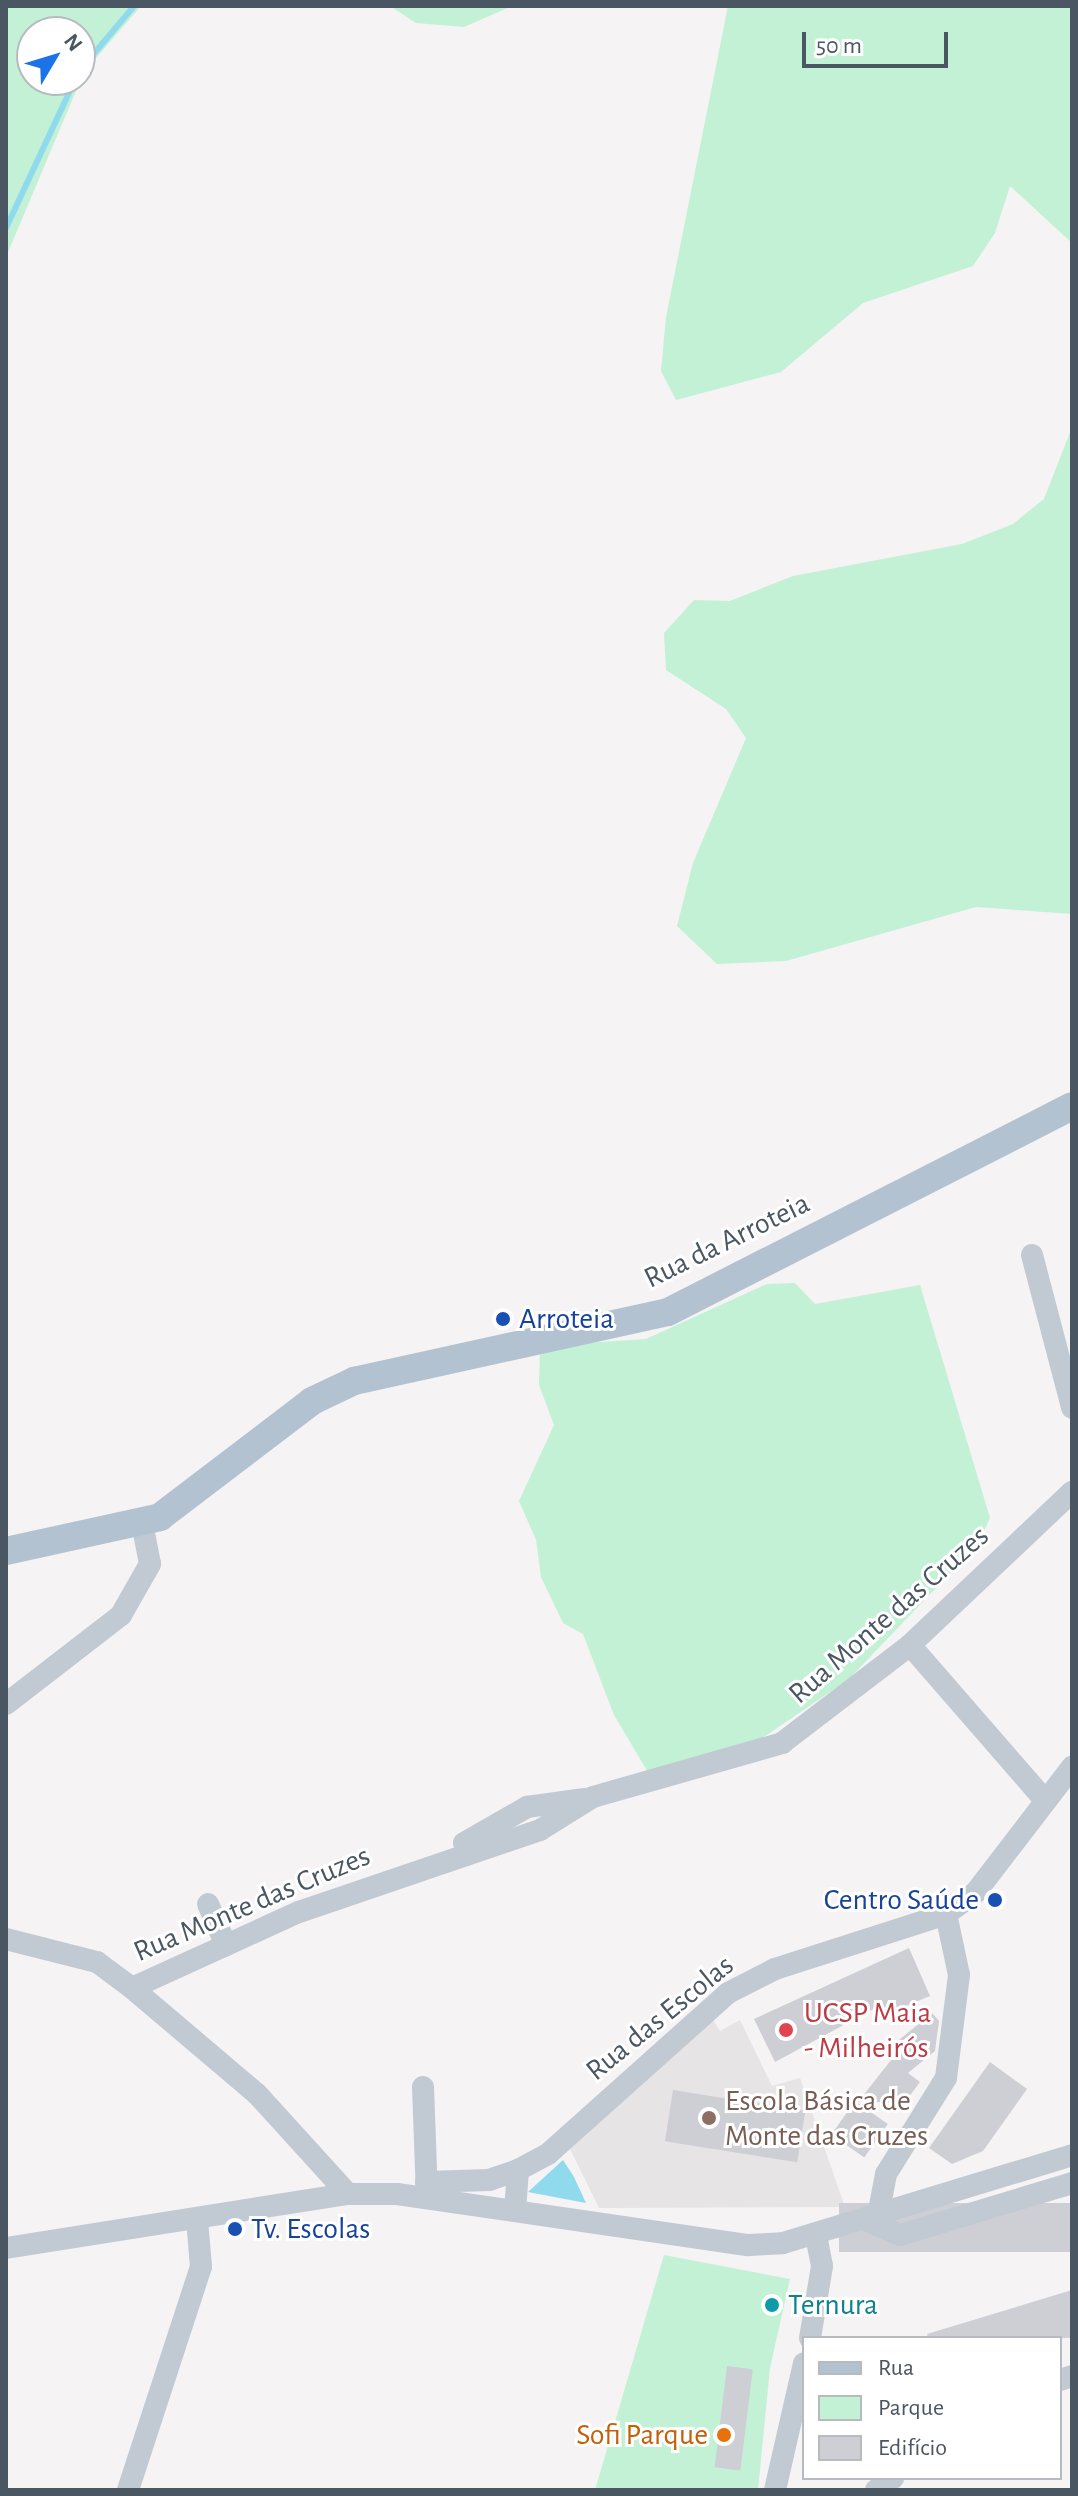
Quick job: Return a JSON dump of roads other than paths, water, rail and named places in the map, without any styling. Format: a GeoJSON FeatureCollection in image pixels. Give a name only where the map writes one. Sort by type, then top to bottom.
{"type":"FeatureCollection","features":[{"type":"Feature","properties":{"kind":"main road","name":"Rua da Arroteia"},"geometry":{"type":"LineString","coordinates":[[6,1551],[142,1523],[199,1492],[334,1389],[668,1312],[1072,1106]]}},
{"type":"Feature","properties":{"kind":"street"},"geometry":{"type":"LineString","coordinates":[[1032,1255],[1072,1408]]}},
{"type":"Feature","properties":{"kind":"street","name":"Rua Monte das Cruzes"},"geometry":{"type":"LineString","coordinates":[[6,1939],[97,1962],[132,1988],[226,1945],[433,1862],[540,1830],[593,1797],[782,1743],[910,1645],[1072,1492]]}},
{"type":"Feature","properties":{"kind":"street"},"geometry":{"type":"LineString","coordinates":[[6,1704],[121,1615],[150,1564],[142,1523]]}},
{"type":"Feature","properties":{"kind":"street"},"geometry":{"type":"LineString","coordinates":[[910,1645],[1044,1799]]}},
{"type":"Feature","properties":{"kind":"street","name":"Rua das Escolas"},"geometry":{"type":"LineString","coordinates":[[6,2248],[348,2194],[426,2190],[477,2182],[518,2170],[548,2154],[728,1993],[775,1969],[946,1914],[976,1892],[1044,1799],[1072,1767]]}},
{"type":"Feature","properties":{"kind":"street"},"geometry":{"type":"LineString","coordinates":[[208,1904],[226,1945]]}},
{"type":"Feature","properties":{"kind":"street"},"geometry":{"type":"LineString","coordinates":[[946,1914],[959,1975],[946,2078],[886,2174],[872,2218],[900,2235],[1072,2183]]}},
{"type":"Feature","properties":{"kind":"street"},"geometry":{"type":"LineString","coordinates":[[132,1988],[257,2094],[348,2194]]}},
{"type":"Feature","properties":{"kind":"street"},"geometry":{"type":"LineString","coordinates":[[423,2087],[426,2190]]}},
{"type":"Feature","properties":{"kind":"street","name":"Rua das Escolas"},"geometry":{"type":"LineString","coordinates":[[426,2190],[515,2211],[748,2245],[816,2236],[1072,2155]]}},
{"type":"Feature","properties":{"kind":"street"},"geometry":{"type":"LineString","coordinates":[[515,2211],[518,2170]]}},
{"type":"Feature","properties":{"kind":"street"},"geometry":{"type":"LineString","coordinates":[[128,2490],[201,2267],[197,2219]]}},
{"type":"Feature","properties":{"kind":"street"},"geometry":{"type":"LineString","coordinates":[[810,2336],[822,2266],[816,2236]]}},
{"type":"Feature","properties":{"kind":"street"},"geometry":{"type":"LineString","coordinates":[[775,2490],[802,2372]]}},
{"type":"Feature","properties":{"kind":"water"},"geometry":{"type":"Polygon","coordinates":[[[563,2160],[574,2177],[586,2203],[528,2192],[563,2160]]]}},
{"type":"Feature","properties":{"kind":"waterway"},"geometry":{"type":"LineString","coordinates":[[96,51],[134,6]]}},
{"type":"Feature","properties":{"kind":"waterway"},"geometry":{"type":"LineString","coordinates":[[6,228],[68,96]]}},
{"type":"Feature","properties":{"kind":"place","name":"Arroteia"},"geometry":{"type":"Point","coordinates":[503,1319]}},
{"type":"Feature","properties":{"kind":"place","name":"Centro Saúde"},"geometry":{"type":"Point","coordinates":[995,1900]}},
{"type":"Feature","properties":{"kind":"place","name":"UCSP Maia - Milheirós"},"geometry":{"type":"Point","coordinates":[786,2030]}},
{"type":"Feature","properties":{"kind":"place","name":"Escola Básica de Monte das Cruzes"},"geometry":{"type":"Point","coordinates":[709,2118]}},
{"type":"Feature","properties":{"kind":"place","name":"Tv. Escolas"},"geometry":{"type":"Point","coordinates":[235,2229]}},
{"type":"Feature","properties":{"kind":"place","name":"Ternura"},"geometry":{"type":"Point","coordinates":[772,2305]}},
{"type":"Feature","properties":{"kind":"place","name":"Sofi Parque"},"geometry":{"type":"Point","coordinates":[724,2435]}}]}
